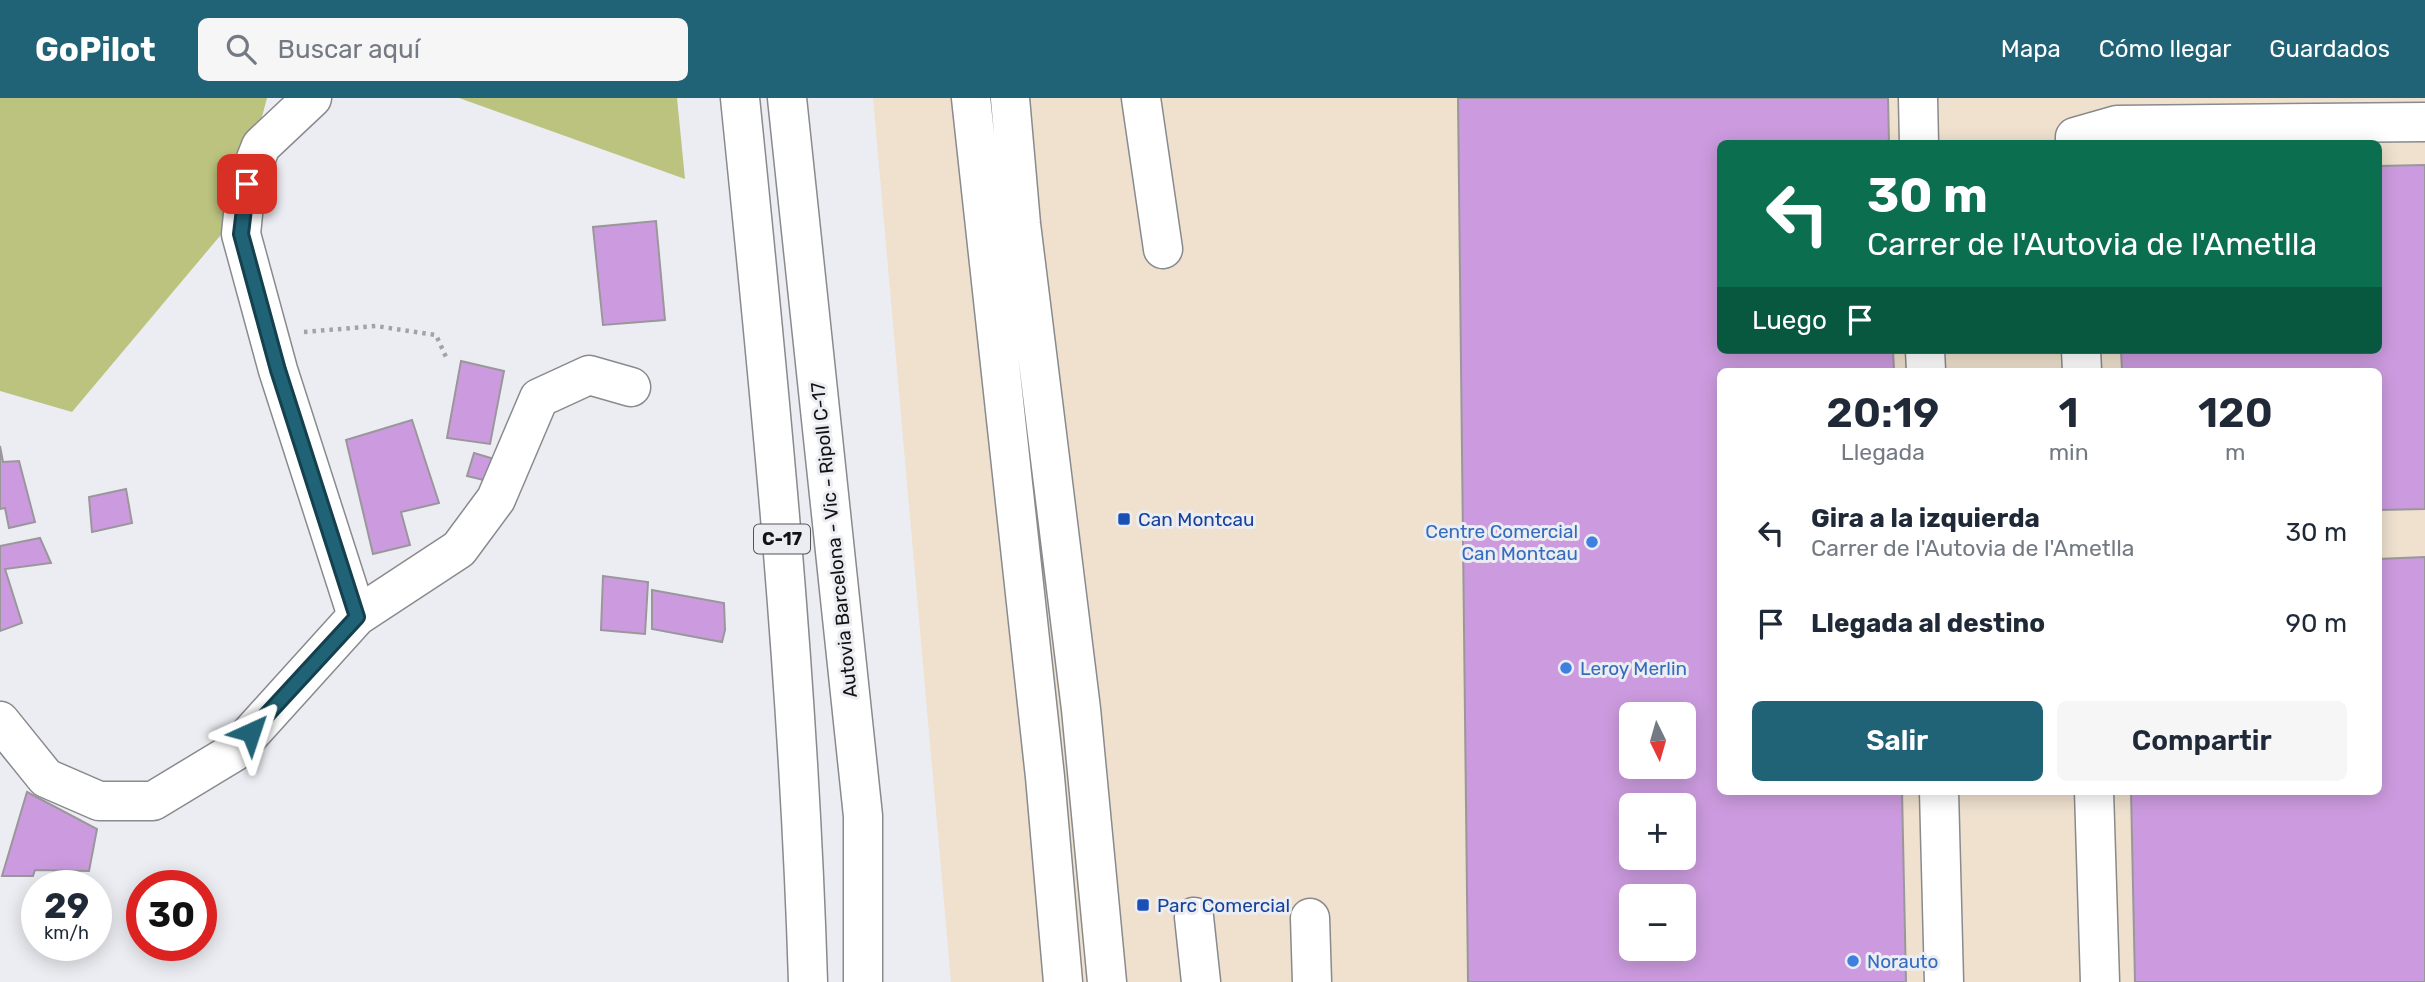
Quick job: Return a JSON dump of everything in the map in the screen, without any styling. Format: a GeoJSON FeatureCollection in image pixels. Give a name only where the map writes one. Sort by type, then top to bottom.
{"type":"FeatureCollection","features":[{"type":"Feature","properties":{"kind":"main road"},"geometry":{"type":"LineString","coordinates":[[312,98],[261,146],[247,184],[241,234],[271,345],[357,617]]}},
{"type":"Feature","properties":{"kind":"main road","name":"C-17"},"geometry":{"type":"LineString","coordinates":[[740,98],[774,430],[804,841],[808,982]]}},
{"type":"Feature","properties":{"kind":"main road","name":"Autovia Barcelona - Vic - Ripoll C-17"},"geometry":{"type":"LineString","coordinates":[[787,98],[863,816],[863,982]]}},
{"type":"Feature","properties":{"kind":"main road"},"geometry":{"type":"LineString","coordinates":[[971,98],[1045,777],[1063,982]]}},
{"type":"Feature","properties":{"kind":"main road"},"geometry":{"type":"LineString","coordinates":[[1010,98],[1021,224],[1081,709],[1086,789],[1107,982]]}},
{"type":"Feature","properties":{"kind":"main road"},"geometry":{"type":"LineString","coordinates":[[1141,98],[1163,249]]}},
{"type":"Feature","properties":{"kind":"main road"},"geometry":{"type":"LineString","coordinates":[[1918,98],[1919,140]]}},
{"type":"Feature","properties":{"kind":"main road"},"geometry":{"type":"LineString","coordinates":[[2075,140],[2075,137],[2117,125],[2425,122]]}},
{"type":"Feature","properties":{"kind":"main road"},"geometry":{"type":"LineString","coordinates":[[0,720],[46,778],[99,801],[153,801],[234,752],[357,617],[459,549],[496,499],[540,398],[589,375],[632,387]]}},
{"type":"Feature","properties":{"kind":"main road"},"geometry":{"type":"LineString","coordinates":[[1939,795],[1944,982]]}},
{"type":"Feature","properties":{"kind":"main road"},"geometry":{"type":"LineString","coordinates":[[2094,795],[2100,982]]}},
{"type":"Feature","properties":{"kind":"main road"},"geometry":{"type":"LineString","coordinates":[[1194,917],[1201,982]]}},
{"type":"Feature","properties":{"kind":"main road"},"geometry":{"type":"LineString","coordinates":[[1310,918],[1312,982]]}},
{"type":"Feature","properties":{"kind":"path"},"geometry":{"type":"LineString","coordinates":[[271,345],[309,329],[376,326],[436,335],[446,357]]}},
{"type":"Feature","properties":{"kind":"shaded area"},"geometry":{"type":"Polygon","coordinates":[[[873,98],[2425,98],[2425,982],[951,982],[873,98]]]}},
{"type":"Feature","properties":{"kind":"green space"},"geometry":{"type":"Polygon","coordinates":[[[0,98],[267,98],[235,218],[72,412],[0,391],[0,98]]]}},
{"type":"Feature","properties":{"kind":"green space"},"geometry":{"type":"Polygon","coordinates":[[[459,98],[677,98],[685,179],[459,98]]]}},
{"type":"Feature","properties":{"kind":"building","name":"Centre Comercial Can Montcau"},"geometry":{"type":"Polygon","coordinates":[[[1458,98],[1888,98],[1889,140],[1717,140],[1717,354],[1893,354],[1894,368],[1717,368],[1717,795],[1902,795],[1906,982],[1468,982],[1458,98]]]}},
{"type":"Feature","properties":{"kind":"building"},"geometry":{"type":"Polygon","coordinates":[[[2425,165],[2425,509],[2382,510],[2382,368],[2122,368],[2121,354],[2382,354],[2382,166],[2425,165]]]}},
{"type":"Feature","properties":{"kind":"building"},"geometry":{"type":"Polygon","coordinates":[[[656,221],[665,320],[603,325],[593,227],[656,221]]]}},
{"type":"Feature","properties":{"kind":"building"},"geometry":{"type":"Polygon","coordinates":[[[461,361],[504,371],[490,444],[447,438],[461,361]]]}},
{"type":"Feature","properties":{"kind":"building"},"geometry":{"type":"Polygon","coordinates":[[[412,420],[439,503],[401,512],[410,545],[373,554],[346,440],[412,420]]]}},
{"type":"Feature","properties":{"kind":"building"},"geometry":{"type":"Polygon","coordinates":[[[0,446],[3,462],[19,461],[35,522],[9,528],[5,508],[0,509],[0,446]]]}},
{"type":"Feature","properties":{"kind":"building"},"geometry":{"type":"Polygon","coordinates":[[[474,453],[494,459],[488,481],[467,476],[474,453]]]}},
{"type":"Feature","properties":{"kind":"building"},"geometry":{"type":"Polygon","coordinates":[[[126,489],[132,523],[92,532],[89,497],[126,489]]]}},
{"type":"Feature","properties":{"kind":"building"},"geometry":{"type":"Polygon","coordinates":[[[40,538],[51,563],[5,569],[22,623],[0,631],[0,546],[40,538]]]}},
{"type":"Feature","properties":{"kind":"building"},"geometry":{"type":"Polygon","coordinates":[[[2425,557],[2425,982],[2135,982],[2131,795],[2382,795],[2382,559],[2425,557]]]}},
{"type":"Feature","properties":{"kind":"building"},"geometry":{"type":"Polygon","coordinates":[[[603,576],[648,582],[645,634],[601,630],[603,576]]]}},
{"type":"Feature","properties":{"kind":"building"},"geometry":{"type":"Polygon","coordinates":[[[652,590],[724,603],[725,630],[722,642],[652,629],[652,590]]]}},
{"type":"Feature","properties":{"kind":"building"},"geometry":{"type":"Polygon","coordinates":[[[27,792],[97,829],[89,870],[21,870],[21,876],[2,876],[27,792]]]}},
{"type":"Feature","properties":{"kind":"place","name":"Can Montcau"},"geometry":{"type":"Point","coordinates":[1124,519]}},
{"type":"Feature","properties":{"kind":"place","name":"Centre Comercial Can Montcau"},"geometry":{"type":"Point","coordinates":[1592,542]}},
{"type":"Feature","properties":{"kind":"place","name":"Leroy Merlin"},"geometry":{"type":"Point","coordinates":[1566,668]}},
{"type":"Feature","properties":{"kind":"place","name":"Parc Comercial"},"geometry":{"type":"Point","coordinates":[1143,905]}},
{"type":"Feature","properties":{"kind":"place","name":"Norauto"},"geometry":{"type":"Point","coordinates":[1853,961]}},
{"type":"Feature","properties":{"kind":"route"},"geometry":{"type":"LineString","coordinates":[[247,184],[241,234],[278,370],[357,617],[251,732]]}}]}
